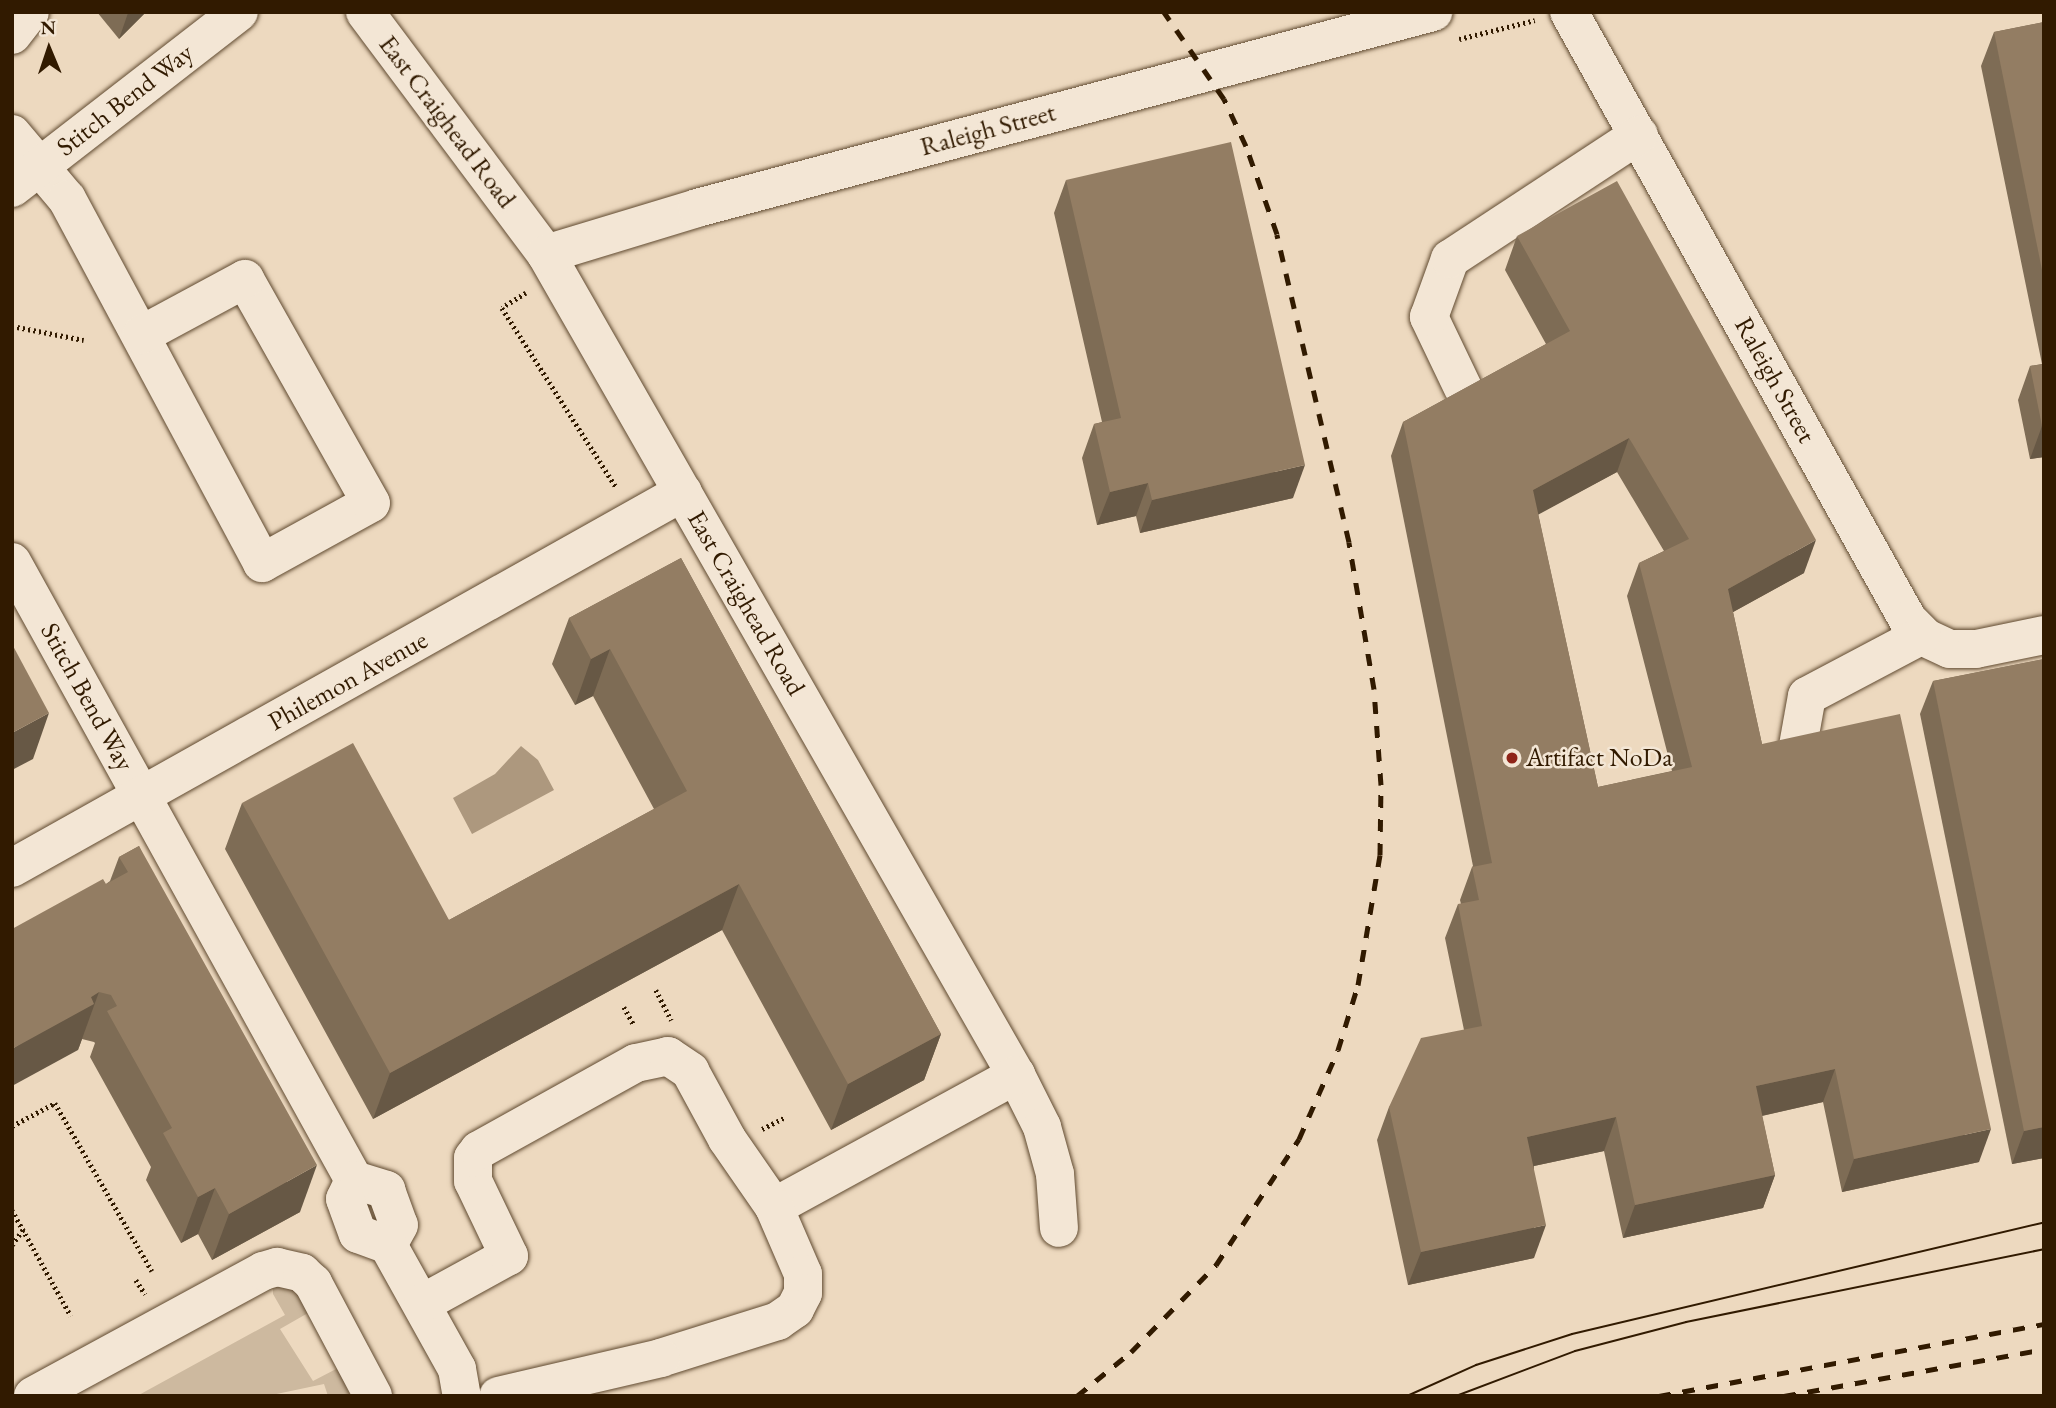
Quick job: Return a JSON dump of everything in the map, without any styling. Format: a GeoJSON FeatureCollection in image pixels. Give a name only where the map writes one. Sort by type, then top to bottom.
{"type":"FeatureCollection","features":[{"type":"Feature","properties":{"kind":"street"},"geometry":{"type":"LineString","coordinates":[[12,35],[30,12]]}},
{"type":"Feature","properties":{"kind":"street","name":"Stitch Bend Way"},"geometry":{"type":"LineString","coordinates":[[27,176],[239,12]]}},
{"type":"Feature","properties":{"kind":"street","name":"East Craighead Road"},"geometry":{"type":"LineString","coordinates":[[365,12],[541,271],[683,492],[1016,1075],[1042,1127],[1055,1174],[1059,1228]]}},
{"type":"Feature","properties":{"kind":"street","name":"Raleigh Street"},"geometry":{"type":"LineString","coordinates":[[541,271],[710,204],[1433,12]]}},
{"type":"Feature","properties":{"kind":"street","name":"Raleigh Street"},"geometry":{"type":"LineString","coordinates":[[1569,12],[1908,620],[1922,635],[1950,649],[2044,635]]}},
{"type":"Feature","properties":{"kind":"street"},"geometry":{"type":"LineString","coordinates":[[12,134],[27,176],[67,199],[262,563],[371,503],[245,279],[141,335]]}},
{"type":"Feature","properties":{"kind":"street"},"geometry":{"type":"LineString","coordinates":[[1463,388],[1429,317],[1450,259],[1639,135]]}},
{"type":"Feature","properties":{"kind":"street","name":"Philemon Avenue"},"geometry":{"type":"LineString","coordinates":[[12,869],[683,492]]}},
{"type":"Feature","properties":{"kind":"street","name":"Stitch Bend Way"},"geometry":{"type":"LineString","coordinates":[[12,562],[354,1180],[345,1199],[358,1234],[388,1245],[423,1303]]}},
{"type":"Feature","properties":{"kind":"street"},"geometry":{"type":"LineString","coordinates":[[1794,768],[1807,696],[1922,635]]}},
{"type":"Feature","properties":{"kind":"street"},"geometry":{"type":"LineString","coordinates":[[462,1396],[457,1369],[423,1303],[509,1255],[473,1181],[473,1158],[479,1150],[651,1057],[668,1056],[690,1072],[727,1139],[774,1207],[803,1274],[803,1293],[796,1309],[778,1321],[661,1358],[498,1396]]}},
{"type":"Feature","properties":{"kind":"street"},"geometry":{"type":"LineString","coordinates":[[774,1207],[1016,1075]]}},
{"type":"Feature","properties":{"kind":"street"},"geometry":{"type":"LineString","coordinates":[[33,1396],[263,1270],[277,1267],[302,1273],[313,1283],[373,1396]]}},
{"type":"Feature","properties":{"kind":"path"},"geometry":{"type":"LineString","coordinates":[[541,271],[502,308],[611,481]]}},
{"type":"Feature","properties":{"kind":"path"},"geometry":{"type":"LineString","coordinates":[[12,326],[84,340]]}},
{"type":"Feature","properties":{"kind":"path"},"geometry":{"type":"LineString","coordinates":[[12,1126],[55,1103],[152,1271]]}},
{"type":"Feature","properties":{"kind":"path"},"geometry":{"type":"LineString","coordinates":[[12,1210],[71,1316]]}},
{"type":"Feature","properties":{"kind":"path"},"geometry":{"type":"LineString","coordinates":[[12,1245],[23,1229]]}},
{"type":"Feature","properties":{"kind":"shaded area"},"geometry":{"type":"Polygon","coordinates":[[[521,746],[538,760],[554,790],[472,834],[453,798],[495,774],[521,746]]]}},
{"type":"Feature","properties":{"kind":"shaded area"},"geometry":{"type":"Polygon","coordinates":[[[282,1285],[294,1288],[308,1313],[280,1329],[313,1381],[338,1368],[350,1396],[328,1396],[324,1384],[267,1396],[137,1396],[285,1315],[273,1294],[273,1288],[282,1285]]]}},
{"type":"Feature","properties":{"kind":"building"},"geometry":{"type":"Polygon","coordinates":[[[2044,22],[2044,280],[1994,32],[2044,22]]]}},
{"type":"Feature","properties":{"kind":"building"},"geometry":{"type":"Polygon","coordinates":[[[1231,142],[1305,465],[1152,500],[1148,483],[1110,492],[1094,424],[1121,418],[1066,180],[1231,142]]]}},
{"type":"Feature","properties":{"kind":"building","name":"Artifact NoDa"},"geometry":{"type":"Polygon","coordinates":[[[1617,181],[1816,540],[1728,589],[1762,744],[1900,714],[1991,1129],[1854,1159],[1835,1069],[1756,1086],[1775,1175],[1635,1205],[1616,1117],[1527,1137],[1546,1225],[1421,1252],[1389,1107],[1421,1038],[1482,1026],[1458,904],[1479,900],[1472,867],[1492,863],[1403,422],[1570,331],[1517,236],[1617,181]],[[1629,438],[1533,490],[1598,787],[1692,767],[1639,563],[1689,539],[1629,438]]]}},
{"type":"Feature","properties":{"kind":"building"},"geometry":{"type":"Polygon","coordinates":[[[2044,364],[2044,426],[2042,426],[2030,366],[2044,364]]]}},
{"type":"Feature","properties":{"kind":"building"},"geometry":{"type":"Polygon","coordinates":[[[681,558],[941,1034],[848,1084],[739,884],[390,1073],[242,803],[353,743],[449,920],[687,791],[610,649],[591,659],[569,618],[681,558]]]}},
{"type":"Feature","properties":{"kind":"building"},"geometry":{"type":"Polygon","coordinates":[[[12,644],[49,713],[12,733],[12,644]]]}},
{"type":"Feature","properties":{"kind":"building"},"geometry":{"type":"Polygon","coordinates":[[[2044,659],[2044,1127],[2024,1131],[1933,681],[2044,659]]]}},
{"type":"Feature","properties":{"kind":"building"},"geometry":{"type":"Polygon","coordinates":[[[139,846],[317,1165],[229,1214],[215,1188],[198,1197],[163,1133],[172,1128],[107,1011],[117,1006],[111,995],[99,992],[91,997],[94,1004],[12,1049],[12,929],[103,879],[106,884],[128,872],[119,857],[139,846]]]}},
{"type":"Feature","properties":{"kind":"tram line"},"geometry":{"type":"LineString","coordinates":[[1407,1396],[1476,1365],[1572,1334],[2044,1222]]}},
{"type":"Feature","properties":{"kind":"tram line"},"geometry":{"type":"LineString","coordinates":[[1456,1396],[1575,1351],[1686,1322],[2044,1249]]}},
{"type":"Feature","properties":{"kind":"railway"},"geometry":{"type":"LineString","coordinates":[[1077,1396],[1131,1352],[1216,1265],[1299,1139],[1338,1050],[1358,985],[1380,855],[1381,785],[1374,689],[1349,542],[1277,234],[1246,146],[1224,99],[1164,12]]}},
{"type":"Feature","properties":{"kind":"railway"},"geometry":{"type":"LineString","coordinates":[[1659,1396],[2044,1324]]}},
{"type":"Feature","properties":{"kind":"railway"},"geometry":{"type":"LineString","coordinates":[[1784,1396],[2044,1349]]}},
{"type":"Feature","properties":{"kind":"place","name":"Artifact NoDa"},"geometry":{"type":"Point","coordinates":[1512,758]}}]}
